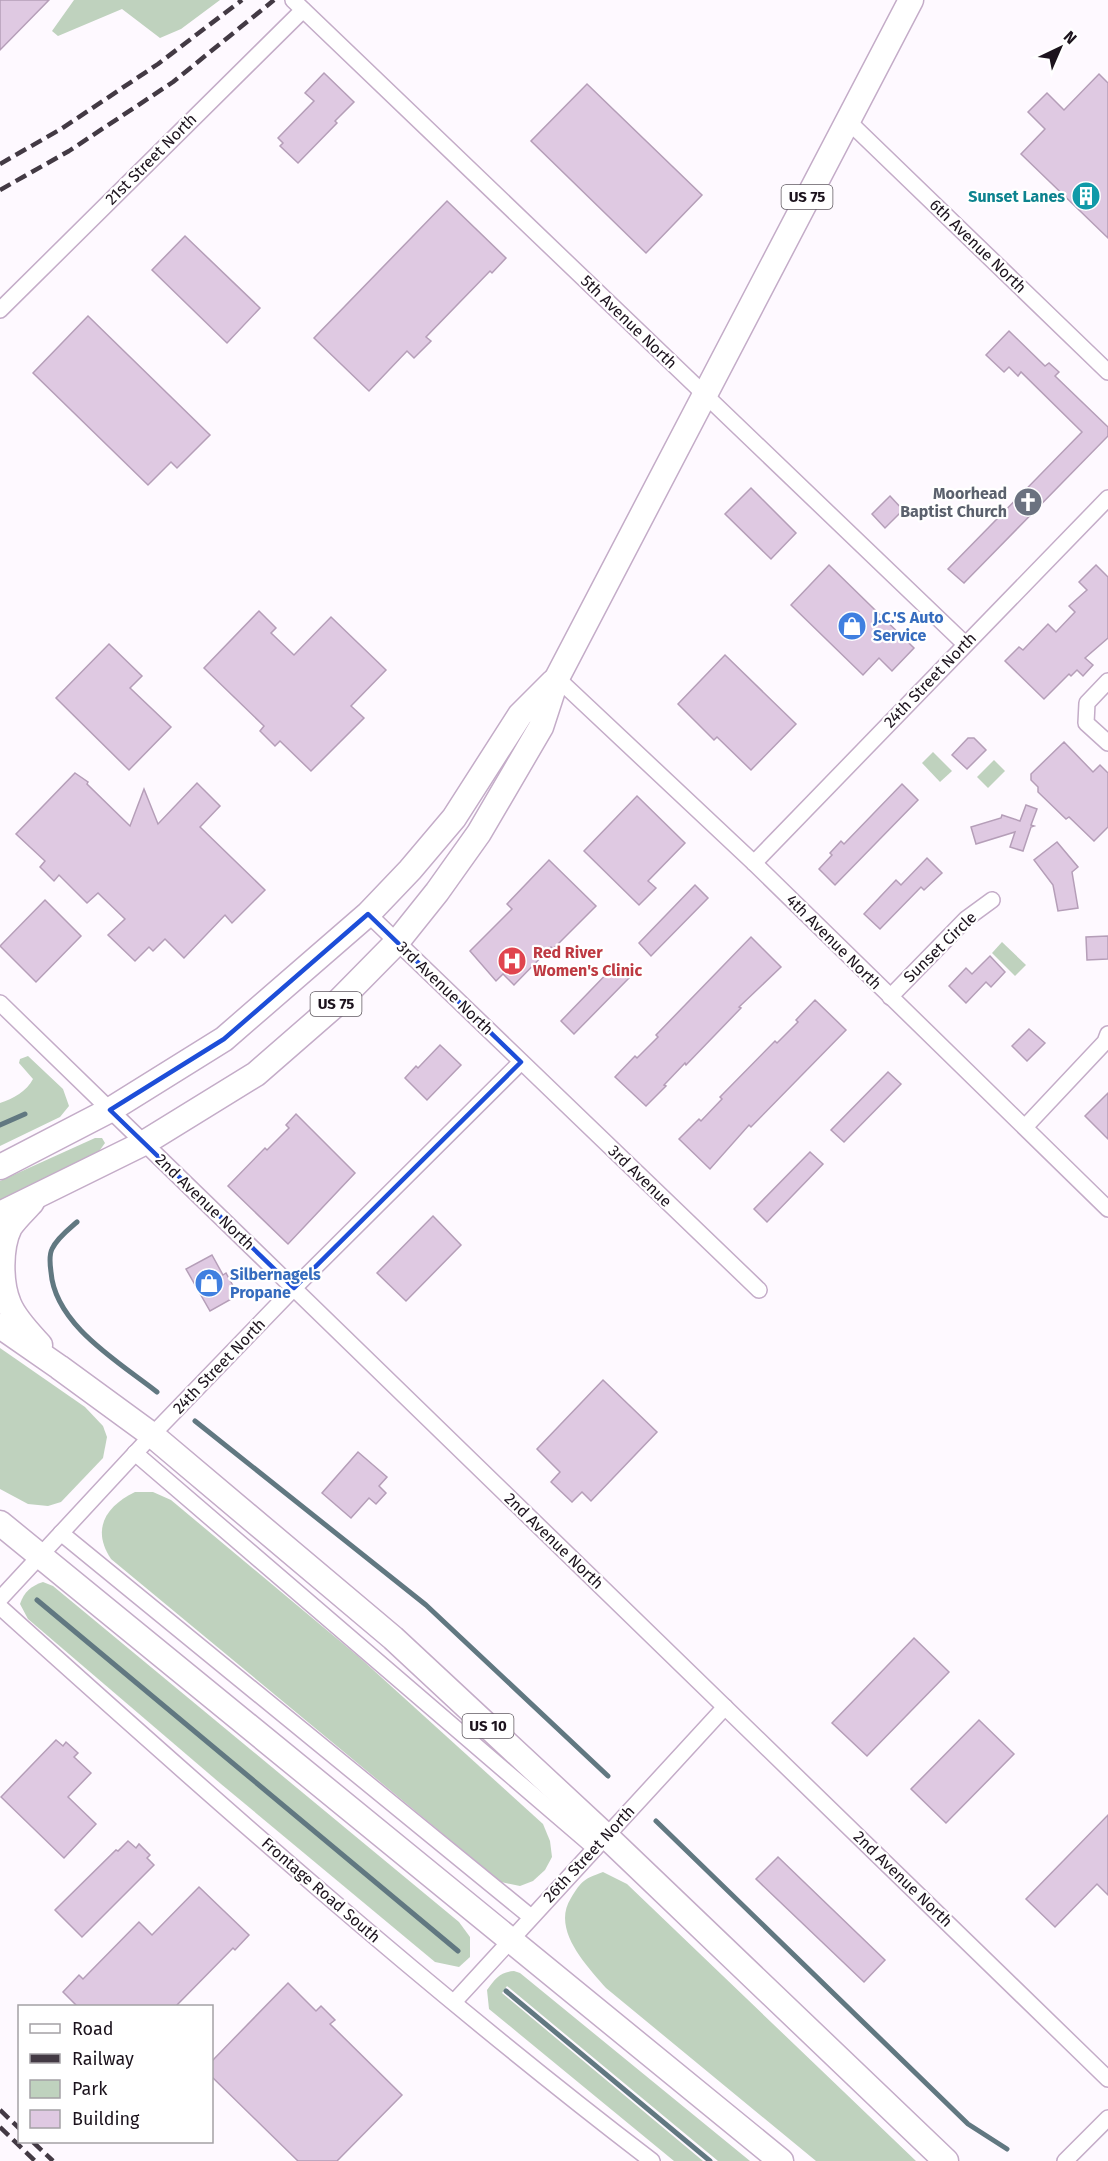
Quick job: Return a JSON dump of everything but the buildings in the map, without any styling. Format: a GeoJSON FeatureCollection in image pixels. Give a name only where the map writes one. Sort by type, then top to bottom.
{"type":"FeatureCollection","features":[{"type":"Feature","properties":{"kind":"main road","name":"US 75"},"geometry":{"type":"LineString","coordinates":[[0,1214],[144,1143],[256,1074],[334,1006],[397,942],[437,892],[479,833],[541,727],[557,678],[911,0]]}},
{"type":"Feature","properties":{"kind":"main road","name":"US 75"},"geometry":{"type":"LineString","coordinates":[[0,1167],[110,1110],[224,1039],[368,914],[410,870],[454,818],[520,715],[557,678]]}},
{"type":"Feature","properties":{"kind":"main road"},"geometry":{"type":"LineString","coordinates":[[37,1196],[9,1228],[1,1254],[2,1273],[9,1304],[26,1329],[59,1366]]}},
{"type":"Feature","properties":{"kind":"main road","name":"US 10"},"geometry":{"type":"LineString","coordinates":[[0,1326],[59,1366],[152,1435],[393,1638],[600,1842],[946,2161]]}},
{"type":"Feature","properties":{"kind":"main road"},"geometry":{"type":"LineString","coordinates":[[0,1523],[781,2161]]}},
{"type":"Feature","properties":{"kind":"street","name":"21st Street North"},"geometry":{"type":"LineString","coordinates":[[0,310],[298,5]]}},
{"type":"Feature","properties":{"kind":"street","name":"5th Avenue North"},"geometry":{"type":"LineString","coordinates":[[298,5],[965,644]]}},
{"type":"Feature","properties":{"kind":"street","name":"6th Avenue North"},"geometry":{"type":"LineString","coordinates":[[847,120],[1108,372]]}},
{"type":"Feature","properties":{"kind":"street","name":"24th Street North"},"geometry":{"type":"LineString","coordinates":[[754,863],[1108,498]]}},
{"type":"Feature","properties":{"kind":"street","name":"4th Avenue North"},"geometry":{"type":"LineString","coordinates":[[557,678],[754,863],[1108,1209]]}},
{"type":"Feature","properties":{"kind":"street"},"geometry":{"type":"LineString","coordinates":[[1108,681],[1087,703],[1086,723],[1108,743]]}},
{"type":"Feature","properties":{"kind":"street","name":"Sunset Circle"},"geometry":{"type":"LineString","coordinates":[[890,997],[966,919],[992,900]]}},
{"type":"Feature","properties":{"kind":"street","name":"3rd Avenue North"},"geometry":{"type":"LineString","coordinates":[[368,914],[521,1062]]}},
{"type":"Feature","properties":{"kind":"street","name":"2nd Avenue North"},"geometry":{"type":"LineString","coordinates":[[0,1003],[1108,2079]]}},
{"type":"Feature","properties":{"kind":"street"},"geometry":{"type":"LineString","coordinates":[[1025,1127],[1106,1042],[1108,1034]]}},
{"type":"Feature","properties":{"kind":"street","name":"24th Street North"},"geometry":{"type":"LineString","coordinates":[[0,1599],[152,1435],[294,1288],[521,1062]]}},
{"type":"Feature","properties":{"kind":"street","name":"3rd Avenue"},"geometry":{"type":"LineString","coordinates":[[521,1062],[759,1290]]}},
{"type":"Feature","properties":{"kind":"street"},"geometry":{"type":"LineString","coordinates":[[135,1453],[600,1842]]}},
{"type":"Feature","properties":{"kind":"street"},"geometry":{"type":"LineString","coordinates":[[61,1533],[531,1917]]}},
{"type":"Feature","properties":{"kind":"street","name":"Frontage Road South"},"geometry":{"type":"LineString","coordinates":[[0,1607],[162,1754],[557,2088],[652,2161]]}},
{"type":"Feature","properties":{"kind":"street","name":"26th Street North"},"geometry":{"type":"LineString","coordinates":[[454,2002],[725,1707]]}},
{"type":"Feature","properties":{"kind":"street"},"geometry":{"type":"LineString","coordinates":[[1065,2161],[1108,2118]]}},
{"type":"Feature","properties":{"kind":"highlighted area"},"geometry":{"type":"Polygon","coordinates":[[[368,914],[521,1062],[294,1288],[110,1110],[224,1039],[368,914]]]}},
{"type":"Feature","properties":{"kind":"green space"},"geometry":{"type":"Polygon","coordinates":[[[74,0],[220,0],[181,29],[160,38],[122,9],[58,36],[52,31],[74,0]]]}},
{"type":"Feature","properties":{"kind":"green space"},"geometry":{"type":"Polygon","coordinates":[[[933,752],[952,771],[940,782],[922,763],[933,752]]]}},
{"type":"Feature","properties":{"kind":"green space"},"geometry":{"type":"Polygon","coordinates":[[[994,760],[1005,771],[988,788],[977,777],[994,760]]]}},
{"type":"Feature","properties":{"kind":"green space"},"geometry":{"type":"Polygon","coordinates":[[[1002,942],[1026,965],[1015,976],[992,953],[1002,942]]]}},
{"type":"Feature","properties":{"kind":"green space"},"geometry":{"type":"Polygon","coordinates":[[[28,1056],[63,1089],[69,1106],[60,1117],[0,1146],[0,1103],[19,1094],[33,1079],[19,1063],[20,1059],[28,1056]]]}},
{"type":"Feature","properties":{"kind":"green space"},"geometry":{"type":"Polygon","coordinates":[[[95,1138],[102,1138],[105,1143],[89,1159],[0,1201],[0,1181],[95,1138]]]}},
{"type":"Feature","properties":{"kind":"green space"},"geometry":{"type":"Polygon","coordinates":[[[0,1348],[85,1407],[103,1426],[107,1437],[103,1458],[61,1502],[48,1506],[28,1504],[0,1489],[0,1348]]]}},
{"type":"Feature","properties":{"kind":"green space"},"geometry":{"type":"Polygon","coordinates":[[[135,1492],[153,1492],[171,1500],[359,1657],[543,1824],[550,1841],[552,1857],[545,1870],[533,1881],[520,1886],[501,1882],[111,1559],[102,1538],[102,1528],[109,1511],[135,1492]]]}},
{"type":"Feature","properties":{"kind":"green space"},"geometry":{"type":"Polygon","coordinates":[[[43,1582],[53,1586],[459,1922],[470,1937],[470,1957],[459,1967],[435,1962],[28,1619],[20,1604],[28,1590],[43,1582]]]}},
{"type":"Feature","properties":{"kind":"green space"},"geometry":{"type":"Polygon","coordinates":[[[603,1872],[627,1884],[916,2161],[816,2161],[606,1988],[581,1958],[568,1934],[565,1922],[566,1910],[578,1887],[587,1879],[603,1872]]]}},
{"type":"Feature","properties":{"kind":"green space"},"geometry":{"type":"Polygon","coordinates":[[[514,1971],[520,1973],[750,2161],[718,2161],[507,1986],[502,1993],[703,2161],[674,2161],[489,2009],[487,1990],[498,1977],[514,1971]]]}},
{"type":"Feature","properties":{"kind":"waterway"},"geometry":{"type":"LineString","coordinates":[[0,1125],[25,1114]]}},
{"type":"Feature","properties":{"kind":"waterway"},"geometry":{"type":"LineString","coordinates":[[77,1222],[60,1237],[51,1251],[50,1266],[55,1291],[64,1309],[91,1341],[157,1392]]}},
{"type":"Feature","properties":{"kind":"waterway"},"geometry":{"type":"LineString","coordinates":[[195,1421],[426,1605],[608,1776]]}},
{"type":"Feature","properties":{"kind":"waterway"},"geometry":{"type":"LineString","coordinates":[[37,1600],[458,1951]]}},
{"type":"Feature","properties":{"kind":"waterway"},"geometry":{"type":"LineString","coordinates":[[656,1821],[968,2124],[1007,2149]]}},
{"type":"Feature","properties":{"kind":"waterway"},"geometry":{"type":"LineString","coordinates":[[506,1991],[710,2161]]}},
{"type":"Feature","properties":{"kind":"railway"},"geometry":{"type":"LineString","coordinates":[[0,164],[61,129],[158,64],[242,0]]}},
{"type":"Feature","properties":{"kind":"railway"},"geometry":{"type":"LineString","coordinates":[[0,190],[69,151],[173,82],[274,0]]}},
{"type":"Feature","properties":{"kind":"railway"},"geometry":{"type":"LineString","coordinates":[[0,2110],[18,2127]]}},
{"type":"Feature","properties":{"kind":"railway"},"geometry":{"type":"LineString","coordinates":[[0,2127],[35,2161]]}},
{"type":"Feature","properties":{"kind":"railway"},"geometry":{"type":"LineString","coordinates":[[34,2143],[53,2161]]}},
{"type":"Feature","properties":{"kind":"place","name":"Sunset Lanes"},"geometry":{"type":"Point","coordinates":[1086,196]}},
{"type":"Feature","properties":{"kind":"place","name":"Moorhead Baptist Church"},"geometry":{"type":"Point","coordinates":[1028,502]}},
{"type":"Feature","properties":{"kind":"place","name":"J.C.'S Auto Service"},"geometry":{"type":"Point","coordinates":[852,626]}},
{"type":"Feature","properties":{"kind":"place","name":"Red River Women's Clinic"},"geometry":{"type":"Point","coordinates":[512,961]}},
{"type":"Feature","properties":{"kind":"place","name":"Silbernagels Propane"},"geometry":{"type":"Point","coordinates":[209,1283]}}]}
